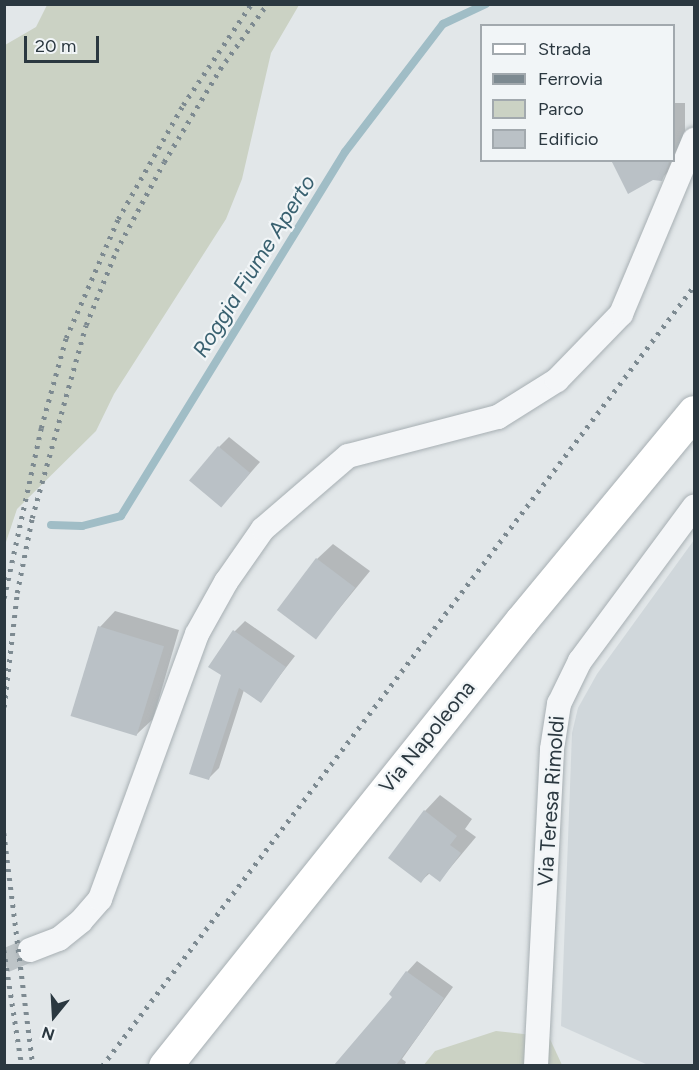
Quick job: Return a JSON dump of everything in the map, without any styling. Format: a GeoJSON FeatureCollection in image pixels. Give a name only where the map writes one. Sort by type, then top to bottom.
{"type":"FeatureCollection","features":[{"type":"Feature","properties":{"kind":"main road","name":"Via Napoleona"},"geometry":{"type":"LineString","coordinates":[[165,1065],[521,621],[694,412]]}},
{"type":"Feature","properties":{"kind":"street"},"geometry":{"type":"LineString","coordinates":[[30,950],[59,939],[81,921],[100,899],[198,634],[226,582],[263,529],[348,456],[498,417],[557,380],[621,314],[694,140]]}},
{"type":"Feature","properties":{"kind":"street","name":"Via Teresa Rimoldi"},"geometry":{"type":"LineString","coordinates":[[536,1065],[553,730],[559,704],[580,661],[694,507]]}},
{"type":"Feature","properties":{"kind":"shaded area"},"geometry":{"type":"Polygon","coordinates":[[[694,540],[694,1065],[648,1065],[561,1026],[572,733],[578,708],[597,674],[694,540]]]}},
{"type":"Feature","properties":{"kind":"green space"},"geometry":{"type":"Polygon","coordinates":[[[47,5],[299,5],[271,53],[242,179],[226,219],[114,394],[96,431],[17,509],[5,545],[5,45],[36,27],[47,5]]]}},
{"type":"Feature","properties":{"kind":"green space"},"geometry":{"type":"Polygon","coordinates":[[[496,1031],[549,1037],[562,1065],[423,1066],[435,1051],[496,1031]]]}},
{"type":"Feature","properties":{"kind":"building"},"geometry":{"type":"Polygon","coordinates":[[[612,162],[670,162],[662,181],[653,180],[628,194],[612,162]]]}},
{"type":"Feature","properties":{"kind":"building"},"geometry":{"type":"Polygon","coordinates":[[[218,446],[250,473],[221,507],[189,480],[218,446]]]}},
{"type":"Feature","properties":{"kind":"building"},"geometry":{"type":"Polygon","coordinates":[[[316,558],[355,587],[316,639],[277,610],[316,558]]]}},
{"type":"Feature","properties":{"kind":"building"},"geometry":{"type":"Polygon","coordinates":[[[98,626],[164,646],[137,736],[71,716],[98,626]]]}},
{"type":"Feature","properties":{"kind":"building"},"geometry":{"type":"Polygon","coordinates":[[[233,630],[286,667],[261,703],[239,688],[209,780],[189,774],[221,675],[208,667],[233,630]]]}},
{"type":"Feature","properties":{"kind":"building"},"geometry":{"type":"Polygon","coordinates":[[[424,810],[457,836],[450,845],[461,853],[440,882],[428,873],[421,883],[388,858],[424,810]]]}},
{"type":"Feature","properties":{"kind":"building"},"geometry":{"type":"Polygon","coordinates":[[[406,971],[444,998],[419,1035],[396,1065],[334,1065],[392,997],[389,994],[406,971]]]}},
{"type":"Feature","properties":{"kind":"waterway","name":"Roggia Fiume Aperto"},"geometry":{"type":"LineString","coordinates":[[51,525],[82,526],[121,516],[345,152],[443,24],[486,4]]}},
{"type":"Feature","properties":{"kind":"tunnel"},"geometry":{"type":"LineString","coordinates":[[4,961],[30,950]]}},
{"type":"Feature","properties":{"kind":"railway"},"geometry":{"type":"LineString","coordinates":[[4,598],[41,428],[66,338],[118,219],[183,105],[251,4]]}},
{"type":"Feature","properties":{"kind":"railway"},"geometry":{"type":"LineString","coordinates":[[4,707],[17,593],[32,518],[86,325],[116,251],[164,162],[220,69],[267,4]]}},
{"type":"Feature","properties":{"kind":"railway"},"geometry":{"type":"LineString","coordinates":[[102,1066],[694,286]]}},
{"type":"Feature","properties":{"kind":"railway"},"geometry":{"type":"LineString","coordinates":[[4,833],[33,1066]]}},
{"type":"Feature","properties":{"kind":"railway"},"geometry":{"type":"LineString","coordinates":[[4,950],[22,1066]]}}]}
